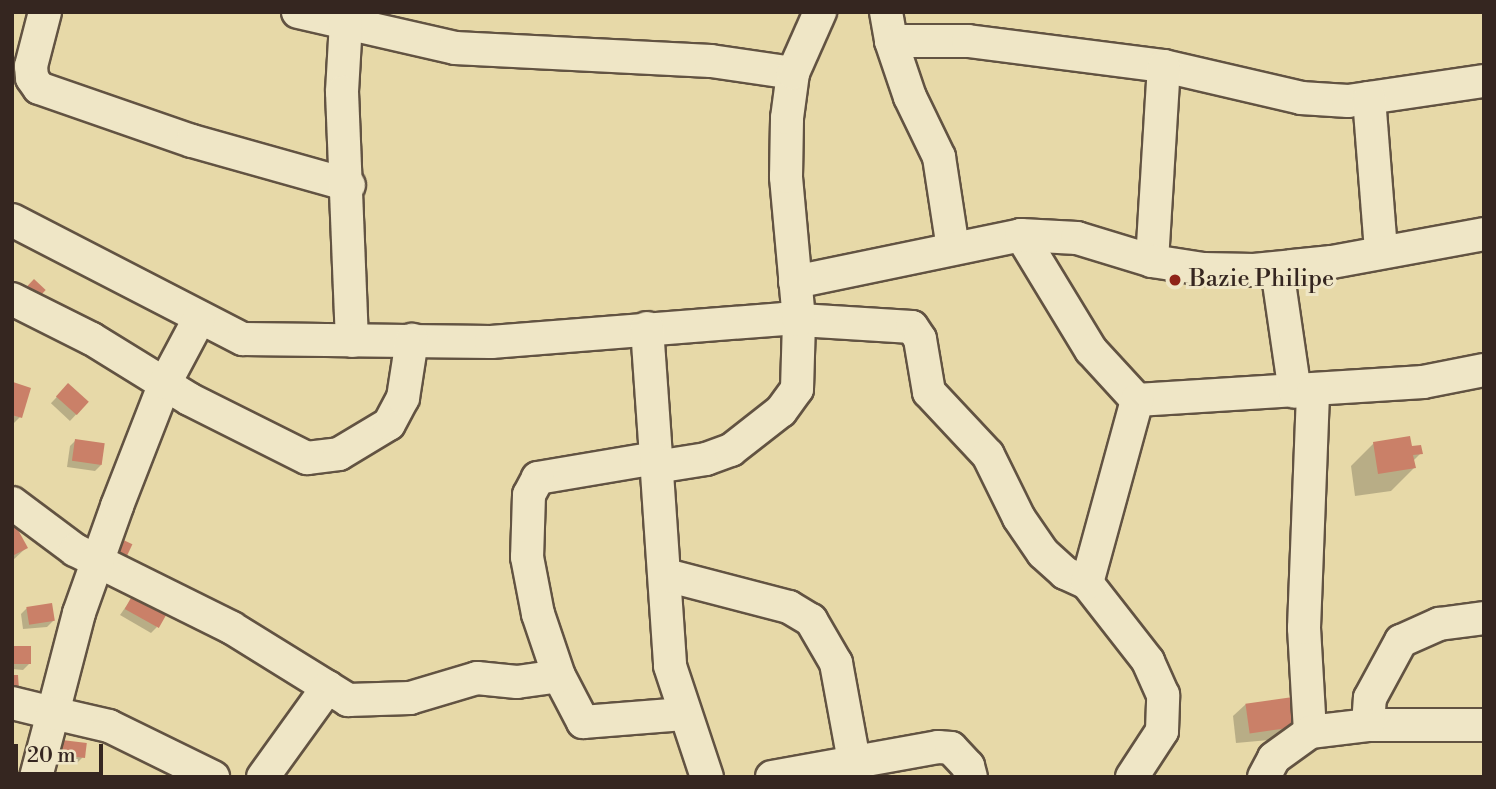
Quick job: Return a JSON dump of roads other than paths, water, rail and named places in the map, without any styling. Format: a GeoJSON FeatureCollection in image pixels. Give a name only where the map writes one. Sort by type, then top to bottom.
{"type":"FeatureCollection","features":[{"type":"Feature","properties":{"kind":"street"},"geometry":{"type":"LineString","coordinates":[[45,12],[31,66],[32,78],[39,88],[192,141],[349,185]]}},
{"type":"Feature","properties":{"kind":"street"},"geometry":{"type":"LineString","coordinates":[[684,714],[583,722],[559,676],[538,614],[527,557],[531,487],[540,477],[721,455],[781,411],[793,398],[799,380],[799,320],[786,177],[793,73],[820,12]]}},
{"type":"Feature","properties":{"kind":"street"},"geometry":{"type":"LineString","coordinates":[[352,341],[349,185],[342,93],[320,16],[456,48],[711,61],[793,73]]}},
{"type":"Feature","properties":{"kind":"street"},"geometry":{"type":"LineString","coordinates":[[953,248],[939,157],[909,97],[888,27],[968,41],[1164,66],[1301,98],[1369,98],[1484,81]]}},
{"type":"Feature","properties":{"kind":"street"},"geometry":{"type":"LineString","coordinates":[[1153,261],[1164,66]]}},
{"type":"Feature","properties":{"kind":"street"},"geometry":{"type":"LineString","coordinates":[[1369,98],[1381,252]]}},
{"type":"Feature","properties":{"kind":"street"},"geometry":{"type":"LineString","coordinates":[[12,220],[199,320],[243,339],[491,342],[647,328],[799,320],[912,327],[920,340],[929,392],[988,456],[1019,518],[1043,553],[1065,573],[1087,583],[1148,661],[1163,695],[1162,731],[1132,777]]}},
{"type":"Feature","properties":{"kind":"street"},"geometry":{"type":"LineString","coordinates":[[795,282],[1021,235],[1077,238],[1153,261],[1203,269],[1278,269],[1484,234]]}},
{"type":"Feature","properties":{"kind":"street"},"geometry":{"type":"LineString","coordinates":[[1021,235],[1091,350],[1138,401]]}},
{"type":"Feature","properties":{"kind":"street"},"geometry":{"type":"LineString","coordinates":[[1278,269],[1304,391],[1304,628],[1310,732]]}},
{"type":"Feature","properties":{"kind":"street"},"geometry":{"type":"LineString","coordinates":[[12,299],[305,457],[330,458],[376,436],[398,412],[412,340]]}},
{"type":"Feature","properties":{"kind":"street"},"geometry":{"type":"LineString","coordinates":[[36,777],[79,613],[165,383],[199,320]]}},
{"type":"Feature","properties":{"kind":"street"},"geometry":{"type":"LineString","coordinates":[[647,328],[666,575],[669,658],[684,714],[707,777]]}},
{"type":"Feature","properties":{"kind":"street"},"geometry":{"type":"LineString","coordinates":[[1138,401],[1423,382],[1484,370]]}},
{"type":"Feature","properties":{"kind":"street"},"geometry":{"type":"LineString","coordinates":[[1087,583],[1138,401]]}},
{"type":"Feature","properties":{"kind":"street"},"geometry":{"type":"LineString","coordinates":[[12,503],[69,547],[232,628],[348,700],[375,702],[410,698],[477,678],[517,682],[559,676]]}},
{"type":"Feature","properties":{"kind":"street"},"geometry":{"type":"LineString","coordinates":[[666,575],[789,607],[811,620],[836,663],[855,770]]}},
{"type":"Feature","properties":{"kind":"street"},"geometry":{"type":"LineString","coordinates":[[1368,725],[1370,698],[1401,641],[1439,624],[1484,618]]}},
{"type":"Feature","properties":{"kind":"street"},"geometry":{"type":"LineString","coordinates":[[263,777],[328,687]]}},
{"type":"Feature","properties":{"kind":"street"},"geometry":{"type":"LineString","coordinates":[[12,702],[109,726],[213,777]]}},
{"type":"Feature","properties":{"kind":"street"},"geometry":{"type":"LineString","coordinates":[[1264,777],[1274,758],[1310,732],[1368,725],[1484,725]]}},
{"type":"Feature","properties":{"kind":"street"},"geometry":{"type":"LineString","coordinates":[[772,777],[855,770],[951,748],[968,766],[971,777]]}},
{"type":"Feature","properties":{"kind":"place","name":"Bazie Philipe"},"geometry":{"type":"Point","coordinates":[1175,280]}}]}
